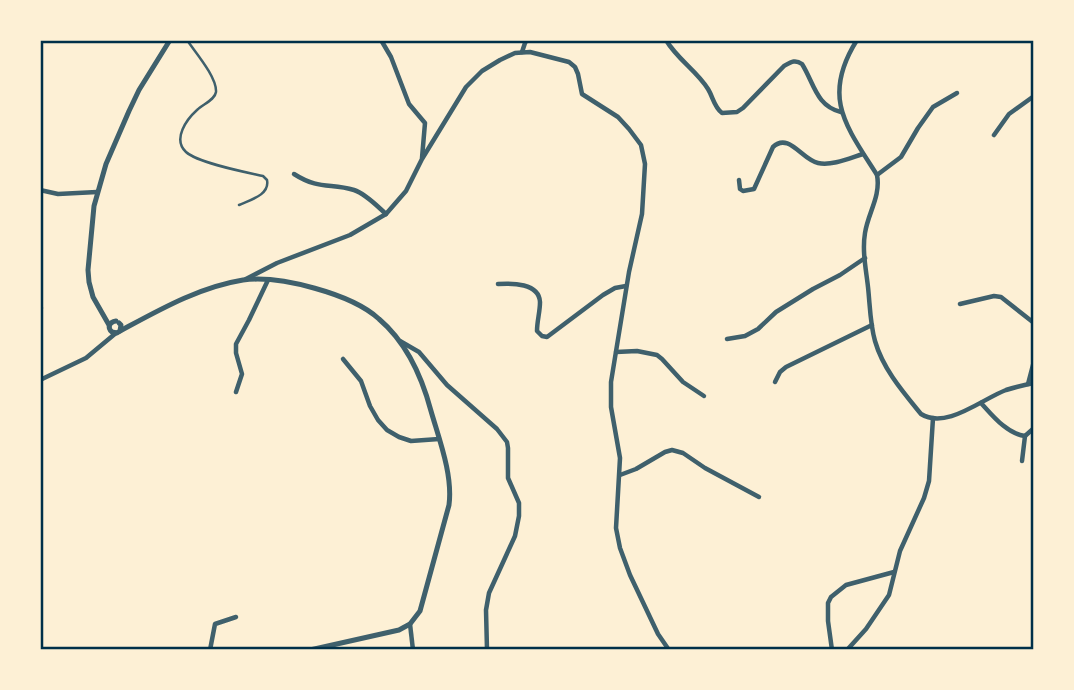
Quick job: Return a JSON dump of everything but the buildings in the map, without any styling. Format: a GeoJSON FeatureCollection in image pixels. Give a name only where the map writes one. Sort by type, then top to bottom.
{"type":"FeatureCollection","features":[{"type":"Feature","properties":{"kind":"street"},"geometry":{"type":"LineString","coordinates":[[114,330],[93,297],[89,277],[94,206],[106,164],[128,111],[170,40]]}},
{"type":"Feature","properties":{"kind":"street"},"geometry":{"type":"LineString","coordinates":[[381,40],[391,57],[409,104],[425,123],[422,159]]}},
{"type":"Feature","properties":{"kind":"street"},"geometry":{"type":"LineString","coordinates":[[522,52],[527,40]]}},
{"type":"Feature","properties":{"kind":"street"},"geometry":{"type":"LineString","coordinates":[[666,40],[704,83],[716,108],[722,113],[737,112],[743,108],[792,61],[802,64],[824,104],[841,112]]}},
{"type":"Feature","properties":{"kind":"street"},"geometry":{"type":"LineString","coordinates":[[857,40],[845,61],[840,78],[841,112],[856,144],[877,175],[878,190],[864,234],[865,258],[875,341],[889,371],[921,414],[939,419],[1006,390],[1031,384],[1034,361]]}},
{"type":"Feature","properties":{"kind":"street"},"geometry":{"type":"LineString","coordinates":[[246,280],[277,263],[350,235],[386,214],[405,191],[459,97],[474,78],[500,60],[522,52],[538,52],[569,62],[575,67],[582,94],[618,117],[629,128],[641,145],[645,164],[642,214],[626,286],[611,382],[611,407],[620,458],[616,528],[620,548],[643,605],[668,650]]}},
{"type":"Feature","properties":{"kind":"street"},"geometry":{"type":"LineString","coordinates":[[877,175],[901,157],[933,107],[957,93]]}},
{"type":"Feature","properties":{"kind":"street"},"geometry":{"type":"LineString","coordinates":[[994,135],[1009,114],[1034,96]]}},
{"type":"Feature","properties":{"kind":"street"},"geometry":{"type":"LineString","coordinates":[[739,180],[740,189],[743,191],[754,189],[773,147],[778,143],[790,144],[817,163],[849,159],[863,154]]}},
{"type":"Feature","properties":{"kind":"street"},"geometry":{"type":"LineString","coordinates":[[294,174],[317,186],[359,192],[386,214]]}},
{"type":"Feature","properties":{"kind":"street"},"geometry":{"type":"LineString","coordinates":[[40,190],[58,194],[97,192]]}},
{"type":"Feature","properties":{"kind":"street"},"geometry":{"type":"LineString","coordinates":[[727,339],[745,336],[758,329],[776,312],[865,258]]}},
{"type":"Feature","properties":{"kind":"street"},"geometry":{"type":"LineString","coordinates":[[114,330],[198,293],[246,280],[268,279],[326,291],[352,302],[378,317],[399,340],[416,369],[428,399],[449,486],[449,505],[420,611],[410,624],[399,630],[310,650]]}},
{"type":"Feature","properties":{"kind":"street"},"geometry":{"type":"LineString","coordinates":[[236,392],[242,374],[236,344],[268,279]]}},
{"type":"Feature","properties":{"kind":"street"},"geometry":{"type":"LineString","coordinates":[[498,284],[516,283],[537,294],[540,300],[537,331],[547,337],[603,295],[615,288],[626,286]]}},
{"type":"Feature","properties":{"kind":"street"},"geometry":{"type":"LineString","coordinates":[[960,304],[994,296],[1001,297],[1034,323]]}},
{"type":"Feature","properties":{"kind":"street"},"geometry":{"type":"LineString","coordinates":[[40,380],[86,358],[105,343],[121,325],[104,315]]}},
{"type":"Feature","properties":{"kind":"street"},"geometry":{"type":"LineString","coordinates":[[114,330],[112,322],[135,323]]}},
{"type":"Feature","properties":{"kind":"street"},"geometry":{"type":"LineString","coordinates":[[775,382],[786,367],[872,325]]}},
{"type":"Feature","properties":{"kind":"street"},"geometry":{"type":"LineString","coordinates":[[399,340],[419,352],[447,385],[498,429],[507,442],[508,478],[519,503],[519,516],[515,536],[489,593],[486,610],[487,650]]}},
{"type":"Feature","properties":{"kind":"street"},"geometry":{"type":"LineString","coordinates":[[616,352],[637,351],[657,355],[683,382],[704,397]]}},
{"type":"Feature","properties":{"kind":"street"},"geometry":{"type":"LineString","coordinates":[[343,359],[360,381],[370,406],[387,430],[411,441],[439,439]]}},
{"type":"Feature","properties":{"kind":"street"},"geometry":{"type":"LineString","coordinates":[[981,403],[1009,430],[1025,436]]}},
{"type":"Feature","properties":{"kind":"street"},"geometry":{"type":"LineString","coordinates":[[847,650],[866,629],[889,596],[900,551],[929,481],[933,418]]}},
{"type":"Feature","properties":{"kind":"street"},"geometry":{"type":"LineString","coordinates":[[1022,461],[1025,436],[1034,428]]}},
{"type":"Feature","properties":{"kind":"street"},"geometry":{"type":"LineString","coordinates":[[620,475],[672,450],[683,453],[705,468],[759,496]]}},
{"type":"Feature","properties":{"kind":"street"},"geometry":{"type":"LineString","coordinates":[[832,650],[829,639],[828,600],[846,585],[895,572]]}},
{"type":"Feature","properties":{"kind":"street"},"geometry":{"type":"LineString","coordinates":[[210,650],[215,624],[236,617]]}},
{"type":"Feature","properties":{"kind":"street"},"geometry":{"type":"LineString","coordinates":[[410,624],[414,650]]}},
{"type":"Feature","properties":{"kind":"lane"},"geometry":{"type":"LineString","coordinates":[[187,40],[212,77],[216,92],[213,99],[201,106],[183,127],[180,143],[185,151],[197,158],[263,176],[267,180],[266,190],[239,205]]}}]}
